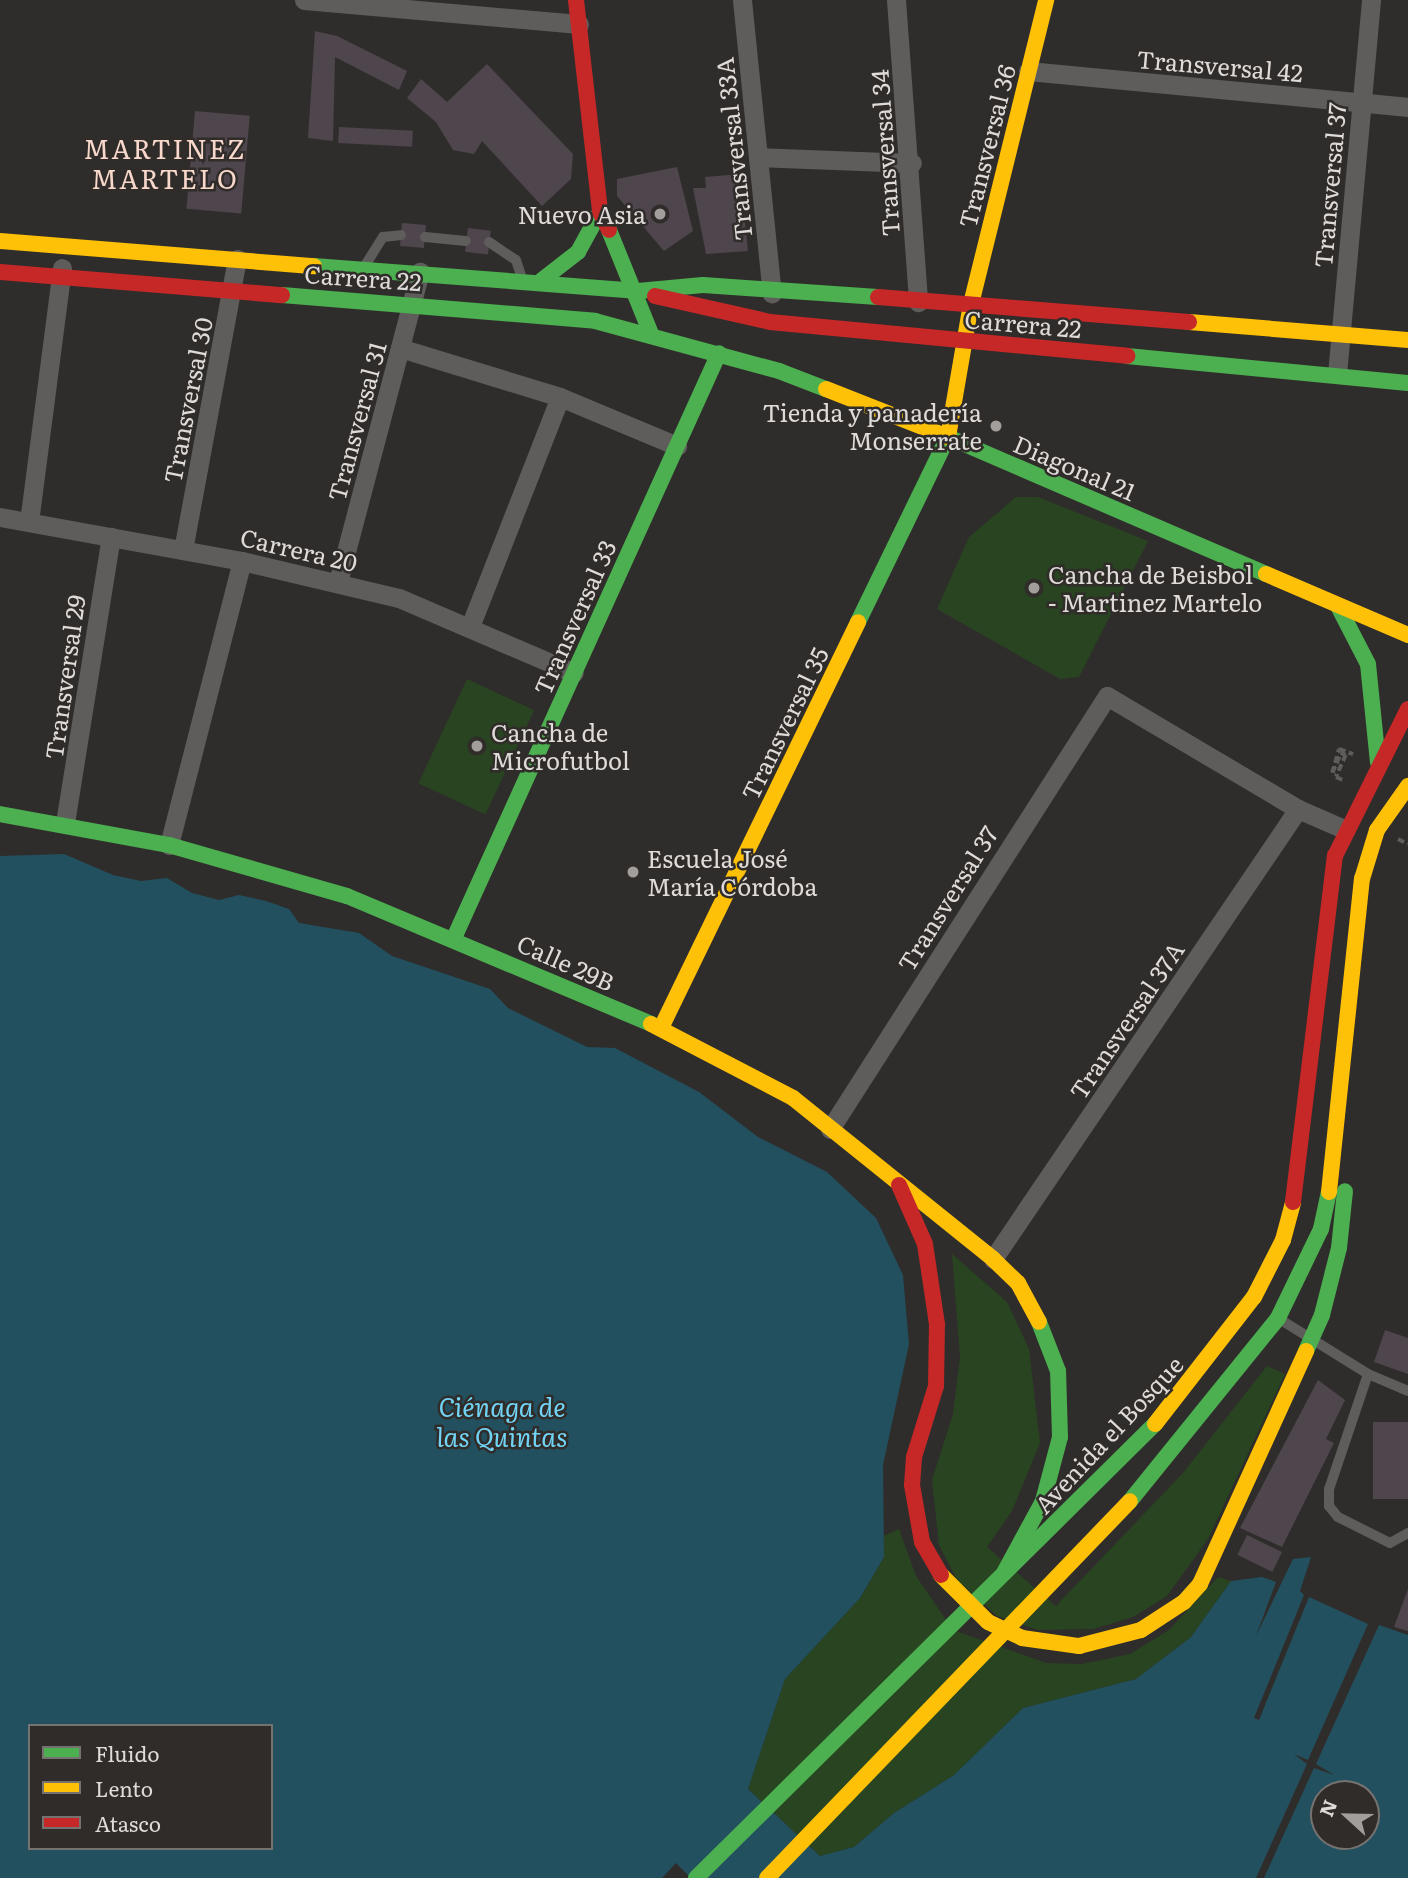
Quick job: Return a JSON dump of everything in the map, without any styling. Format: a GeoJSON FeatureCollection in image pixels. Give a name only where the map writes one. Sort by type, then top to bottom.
{"type":"FeatureCollection","features":[{"type":"Feature","properties":{"kind":"main road"},"geometry":{"type":"LineString","coordinates":[[576,0],[600,212],[638,290],[651,334]]}},
{"type":"Feature","properties":{"kind":"main road","name":"Transversal 36"},"geometry":{"type":"LineString","coordinates":[[964,340],[1046,0]]}},
{"type":"Feature","properties":{"kind":"main road"},"geometry":{"type":"LineString","coordinates":[[542,280],[578,252],[600,212]]}},
{"type":"Feature","properties":{"kind":"main road","name":"Carrera 22"},"geometry":{"type":"LineString","coordinates":[[0,242],[542,280],[638,290],[703,285],[772,293],[971,304],[1408,340]]}},
{"type":"Feature","properties":{"kind":"main road","name":"Carrera 22"},"geometry":{"type":"LineString","coordinates":[[0,272],[563,316],[651,334],[719,353]]}},
{"type":"Feature","properties":{"kind":"main road","name":"Carrera 22"},"geometry":{"type":"LineString","coordinates":[[638,290],[705,311],[770,323],[1337,374],[1408,383]]}},
{"type":"Feature","properties":{"kind":"main road"},"geometry":{"type":"LineString","coordinates":[[719,353],[770,323],[808,295]]}},
{"type":"Feature","properties":{"kind":"main road","name":"Transversal 35"},"geometry":{"type":"LineString","coordinates":[[660,1028],[948,437],[964,340]]}},
{"type":"Feature","properties":{"kind":"main road","name":"Diagonal 21"},"geometry":{"type":"LineString","coordinates":[[719,353],[839,391],[1408,635]]}},
{"type":"Feature","properties":{"kind":"main road","name":"Transversal 33"},"geometry":{"type":"LineString","coordinates":[[454,938],[719,353]]}},
{"type":"Feature","properties":{"kind":"main road"},"geometry":{"type":"LineString","coordinates":[[1338,606],[1368,664],[1375,696],[1378,762]]}},
{"type":"Feature","properties":{"kind":"main road","name":"Avenida el Bosque"},"geometry":{"type":"LineString","coordinates":[[696,1878],[1005,1571],[1093,1488],[1214,1353],[1254,1297],[1283,1240],[1306,1136],[1330,883],[1346,830],[1378,762],[1408,709]]}},
{"type":"Feature","properties":{"kind":"main road"},"geometry":{"type":"LineString","coordinates":[[767,1878],[1129,1502],[1278,1318],[1321,1228],[1340,1111],[1362,879],[1377,830],[1408,786]]}},
{"type":"Feature","properties":{"kind":"main road","name":"Calle 29B"},"geometry":{"type":"LineString","coordinates":[[0,814],[65,823],[169,845],[305,882],[454,938],[660,1028],[746,1071],[896,1178],[993,1259],[1035,1309],[1058,1371],[1060,1437],[1043,1501],[1005,1571]]}},
{"type":"Feature","properties":{"kind":"main road"},"geometry":{"type":"LineString","coordinates":[[896,1178],[925,1244],[937,1324],[936,1387],[914,1457],[912,1485],[922,1542],[947,1587],[988,1622],[1022,1638],[1079,1646],[1113,1641],[1164,1618],[1184,1602],[1217,1552],[1313,1340],[1332,1282],[1344,1214],[1340,1111]]}},
{"type":"Feature","properties":{"kind":"street"},"geometry":{"type":"LineString","coordinates":[[304,0],[579,24]]}},
{"type":"Feature","properties":{"kind":"street","name":"Transversal 33A"},"geometry":{"type":"LineString","coordinates":[[742,0],[772,293]]}},
{"type":"Feature","properties":{"kind":"street","name":"Transversal 34"},"geometry":{"type":"LineString","coordinates":[[896,0],[912,163],[918,302]]}},
{"type":"Feature","properties":{"kind":"street","name":"Transversal 37"},"geometry":{"type":"LineString","coordinates":[[1337,374],[1371,0]]}},
{"type":"Feature","properties":{"kind":"street","name":"Transversal 42"},"geometry":{"type":"LineString","coordinates":[[1028,72],[1408,107]]}},
{"type":"Feature","properties":{"kind":"street"},"geometry":{"type":"LineString","coordinates":[[758,157],[912,163]]}},
{"type":"Feature","properties":{"kind":"street"},"geometry":{"type":"LineString","coordinates":[[29,522],[64,246]]}},
{"type":"Feature","properties":{"kind":"street","name":"Transversal 30"},"geometry":{"type":"LineString","coordinates":[[183,550],[237,259]]}},
{"type":"Feature","properties":{"kind":"street","name":"Transversal 31"},"geometry":{"type":"LineString","coordinates":[[338,582],[420,272]]}},
{"type":"Feature","properties":{"kind":"street"},"geometry":{"type":"LineString","coordinates":[[400,348],[456,360],[560,397],[677,446]]}},
{"type":"Feature","properties":{"kind":"street"},"geometry":{"type":"LineString","coordinates":[[470,626],[560,397]]}},
{"type":"Feature","properties":{"kind":"street","name":"Carrera 20"},"geometry":{"type":"LineString","coordinates":[[0,517],[242,561],[338,582],[470,626],[574,673]]}},
{"type":"Feature","properties":{"kind":"street","name":"Transversal 29"},"geometry":{"type":"LineString","coordinates":[[65,823],[111,537]]}},
{"type":"Feature","properties":{"kind":"street"},"geometry":{"type":"LineString","coordinates":[[169,845],[242,561]]}},
{"type":"Feature","properties":{"kind":"street","name":"Transversal 37"},"geometry":{"type":"LineString","coordinates":[[830,1129],[1107,696],[1298,809]]}},
{"type":"Feature","properties":{"kind":"street"},"geometry":{"type":"LineString","coordinates":[[1298,809],[1346,830]]}},
{"type":"Feature","properties":{"kind":"street","name":"Transversal 37A"},"geometry":{"type":"LineString","coordinates":[[993,1259],[1298,809]]}},
{"type":"Feature","properties":{"kind":"lane"},"geometry":{"type":"LineString","coordinates":[[365,268],[383,237],[401,235]]}},
{"type":"Feature","properties":{"kind":"lane"},"geometry":{"type":"LineString","coordinates":[[425,237],[466,241]]}},
{"type":"Feature","properties":{"kind":"lane"},"geometry":{"type":"LineString","coordinates":[[489,242],[516,260],[523,279]]}},
{"type":"Feature","properties":{"kind":"lane"},"geometry":{"type":"LineString","coordinates":[[1278,1318],[1368,1374],[1408,1391]]}},
{"type":"Feature","properties":{"kind":"lane"},"geometry":{"type":"LineString","coordinates":[[1368,1374],[1329,1489],[1329,1506],[1338,1517],[1390,1544],[1408,1532]]}},
{"type":"Feature","properties":{"kind":"path"},"geometry":{"type":"LineString","coordinates":[[1336,777],[1346,755],[1341,753],[1329,772],[1339,749],[1378,762]]}},
{"type":"Feature","properties":{"kind":"green space","name":"Cancha de Beisbol - Martinez Martelo"},"geometry":{"type":"Polygon","coordinates":[[[1016,497],[1038,497],[1148,541],[1079,677],[1060,679],[937,609],[969,537],[1016,497]]]}},
{"type":"Feature","properties":{"kind":"green space","name":"Cancha de Microfutbol"},"geometry":{"type":"Polygon","coordinates":[[[467,679],[534,710],[485,814],[418,783],[467,679]]]}},
{"type":"Feature","properties":{"kind":"green space"},"geometry":{"type":"Polygon","coordinates":[[[952,1254],[1007,1302],[1029,1349],[1040,1443],[1012,1511],[987,1547],[1056,1606],[1183,1473],[1267,1366],[1285,1374],[1208,1539],[1167,1596],[1133,1617],[1093,1629],[1038,1630],[997,1616],[957,1580],[939,1545],[932,1480],[953,1414],[960,1357],[952,1254]]]}},
{"type":"Feature","properties":{"kind":"green space"},"geometry":{"type":"Polygon","coordinates":[[[899,1529],[916,1576],[953,1630],[1046,1663],[1082,1664],[1130,1654],[1169,1630],[1218,1577],[1231,1581],[1191,1637],[1136,1679],[1023,1708],[954,1775],[894,1813],[854,1847],[820,1856],[748,1789],[785,1679],[860,1598],[884,1557],[884,1536],[899,1529]]]}},
{"type":"Feature","properties":{"kind":"water","name":"Ciénaga de las Quintas"},"geometry":{"type":"Polygon","coordinates":[[[64,854],[113,875],[141,881],[167,878],[192,893],[219,900],[239,895],[266,901],[289,909],[299,923],[359,933],[392,956],[490,989],[508,1008],[587,1047],[615,1048],[699,1092],[758,1137],[827,1172],[876,1218],[903,1275],[909,1344],[883,1465],[884,1557],[860,1598],[785,1679],[748,1789],[820,1856],[854,1847],[894,1813],[954,1775],[1023,1708],[1136,1679],[1191,1637],[1231,1581],[1262,1577],[1276,1582],[1256,1636],[1293,1559],[1311,1557],[1300,1591],[1304,1595],[1254,1718],[1259,1720],[1309,1597],[1368,1624],[1308,1760],[1294,1754],[1307,1764],[1256,1878],[691,1878],[676,1863],[662,1878],[0,1878],[0,856],[64,854]]]}},
{"type":"Feature","properties":{"kind":"water"},"geometry":{"type":"Polygon","coordinates":[[[1379,1625],[1408,1635],[1408,1878],[1264,1878],[1314,1768],[1334,1775],[1316,1764],[1379,1625]]]}},
{"type":"Feature","properties":{"kind":"building"},"geometry":{"type":"Polygon","coordinates":[[[315,31],[337,36],[407,71],[399,90],[335,57],[333,141],[308,138],[315,31]]]}},
{"type":"Feature","properties":{"kind":"building"},"geometry":{"type":"Polygon","coordinates":[[[487,64],[573,154],[571,179],[542,206],[482,141],[474,154],[453,150],[436,122],[407,98],[421,79],[447,102],[487,64]]]}},
{"type":"Feature","properties":{"kind":"building"},"geometry":{"type":"Polygon","coordinates":[[[195,111],[250,116],[241,213],[186,209],[195,111]]]}},
{"type":"Feature","properties":{"kind":"building"},"geometry":{"type":"Polygon","coordinates":[[[339,127],[413,131],[412,147],[338,143],[339,127]]]}},
{"type":"Feature","properties":{"kind":"building","name":"Nuevo Asia"},"geometry":{"type":"Polygon","coordinates":[[[677,167],[693,231],[664,251],[617,196],[617,179],[677,167]]]}},
{"type":"Feature","properties":{"kind":"building"},"geometry":{"type":"Polygon","coordinates":[[[740,174],[748,251],[706,254],[693,188],[706,188],[705,177],[740,174]]]}},
{"type":"Feature","properties":{"kind":"building"},"geometry":{"type":"Polygon","coordinates":[[[402,223],[426,225],[424,248],[400,246],[402,223]]]}},
{"type":"Feature","properties":{"kind":"building"},"geometry":{"type":"Polygon","coordinates":[[[468,228],[491,231],[488,255],[465,252],[468,228]]]}},
{"type":"Feature","properties":{"kind":"building"},"geometry":{"type":"Polygon","coordinates":[[[1385,1330],[1408,1338],[1408,1374],[1374,1362],[1385,1330]]]}},
{"type":"Feature","properties":{"kind":"building"},"geometry":{"type":"Polygon","coordinates":[[[1318,1380],[1345,1400],[1326,1439],[1334,1443],[1282,1547],[1240,1528],[1318,1380]]]}},
{"type":"Feature","properties":{"kind":"building"},"geometry":{"type":"Polygon","coordinates":[[[1373,1422],[1408,1422],[1408,1499],[1373,1499],[1373,1422]]]}},
{"type":"Feature","properties":{"kind":"building"},"geometry":{"type":"Polygon","coordinates":[[[1247,1535],[1282,1552],[1272,1572],[1237,1555],[1247,1535]]]}},
{"type":"Feature","properties":{"kind":"building"},"geometry":{"type":"Polygon","coordinates":[[[1408,1589],[1408,1631],[1394,1627],[1408,1589]]]}},
{"type":"Feature","properties":{"kind":"traffic: fast"},"geometry":{"type":"LineString","coordinates":[[542,280],[578,252],[600,212]]}},
{"type":"Feature","properties":{"kind":"traffic: fast"},"geometry":{"type":"LineString","coordinates":[[609,230],[651,334]]}},
{"type":"Feature","properties":{"kind":"traffic: fast"},"geometry":{"type":"LineString","coordinates":[[314,266],[638,291],[703,285],[878,297]]}},
{"type":"Feature","properties":{"kind":"traffic: fast"},"geometry":{"type":"LineString","coordinates":[[282,295],[595,321],[779,371],[826,389]]}},
{"type":"Feature","properties":{"kind":"traffic: fast"},"geometry":{"type":"LineString","coordinates":[[454,938],[719,353]]}},
{"type":"Feature","properties":{"kind":"traffic: fast"},"geometry":{"type":"LineString","coordinates":[[1127,356],[1408,383]]}},
{"type":"Feature","properties":{"kind":"traffic: fast"},"geometry":{"type":"LineString","coordinates":[[858,622],[948,437],[1266,574]]}},
{"type":"Feature","properties":{"kind":"traffic: fast"},"geometry":{"type":"LineString","coordinates":[[1338,606],[1368,664],[1378,762]]}},
{"type":"Feature","properties":{"kind":"traffic: fast"},"geometry":{"type":"LineString","coordinates":[[0,814],[169,845],[347,896],[651,1024]]}},
{"type":"Feature","properties":{"kind":"traffic: fast"},"geometry":{"type":"LineString","coordinates":[[1306,1351],[1322,1315],[1339,1248],[1345,1191]]}},
{"type":"Feature","properties":{"kind":"traffic: fast"},"geometry":{"type":"LineString","coordinates":[[1130,1501],[1278,1318],[1321,1229],[1329,1192]]}},
{"type":"Feature","properties":{"kind":"traffic: fast"},"geometry":{"type":"LineString","coordinates":[[1005,1571],[1043,1501],[1060,1437],[1058,1371],[1039,1322]]}},
{"type":"Feature","properties":{"kind":"traffic: fast"},"geometry":{"type":"LineString","coordinates":[[696,1878],[1155,1424]]}},
{"type":"Feature","properties":{"kind":"traffic: slow"},"geometry":{"type":"LineString","coordinates":[[971,304],[1046,0]]}},
{"type":"Feature","properties":{"kind":"traffic: slow"},"geometry":{"type":"LineString","coordinates":[[0,241],[314,266]]}},
{"type":"Feature","properties":{"kind":"traffic: slow"},"geometry":{"type":"LineString","coordinates":[[826,389],[948,437],[971,304]]}},
{"type":"Feature","properties":{"kind":"traffic: slow"},"geometry":{"type":"LineString","coordinates":[[1189,322],[1408,340]]}},
{"type":"Feature","properties":{"kind":"traffic: slow"},"geometry":{"type":"LineString","coordinates":[[1266,574],[1408,635]]}},
{"type":"Feature","properties":{"kind":"traffic: slow"},"geometry":{"type":"LineString","coordinates":[[661,1028],[858,622]]}},
{"type":"Feature","properties":{"kind":"traffic: slow"},"geometry":{"type":"LineString","coordinates":[[1329,1192],[1362,879],[1377,830],[1408,786]]}},
{"type":"Feature","properties":{"kind":"traffic: slow"},"geometry":{"type":"LineString","coordinates":[[651,1024],[793,1098],[993,1259],[1018,1283],[1039,1322]]}},
{"type":"Feature","properties":{"kind":"traffic: slow"},"geometry":{"type":"LineString","coordinates":[[1155,1424],[1254,1297],[1283,1240],[1293,1202]]}},
{"type":"Feature","properties":{"kind":"traffic: slow"},"geometry":{"type":"LineString","coordinates":[[941,1575],[988,1622],[1022,1638],[1079,1646],[1141,1630],[1184,1602],[1200,1584],[1306,1351]]}},
{"type":"Feature","properties":{"kind":"traffic: slow"},"geometry":{"type":"LineString","coordinates":[[767,1878],[1130,1501]]}},
{"type":"Feature","properties":{"kind":"traffic: jam"},"geometry":{"type":"LineString","coordinates":[[576,0],[600,212],[609,230]]}},
{"type":"Feature","properties":{"kind":"traffic: jam"},"geometry":{"type":"LineString","coordinates":[[0,272],[282,295]]}},
{"type":"Feature","properties":{"kind":"traffic: jam"},"geometry":{"type":"LineString","coordinates":[[655,296],[770,322],[1127,356]]}},
{"type":"Feature","properties":{"kind":"traffic: jam"},"geometry":{"type":"LineString","coordinates":[[878,297],[1189,322]]}},
{"type":"Feature","properties":{"kind":"traffic: jam"},"geometry":{"type":"LineString","coordinates":[[1293,1202],[1335,856],[1408,709]]}},
{"type":"Feature","properties":{"kind":"traffic: jam"},"geometry":{"type":"LineString","coordinates":[[899,1185],[925,1244],[937,1324],[936,1386],[914,1457],[912,1485],[922,1542],[941,1575]]}},
{"type":"Feature","properties":{"kind":"place","name":"Nuevo Asia"},"geometry":{"type":"Point","coordinates":[660,214]}},
{"type":"Feature","properties":{"kind":"place","name":"Tienda y panadería Monserrate"},"geometry":{"type":"Point","coordinates":[996,426]}},
{"type":"Feature","properties":{"kind":"place","name":"Cancha de Beisbol - Martinez Martelo"},"geometry":{"type":"Point","coordinates":[1034,588]}},
{"type":"Feature","properties":{"kind":"place","name":"Cancha de Microfutbol"},"geometry":{"type":"Point","coordinates":[477,746]}},
{"type":"Feature","properties":{"kind":"place","name":"Escuela José María Córdoba"},"geometry":{"type":"Point","coordinates":[633,872]}},
{"type":"Feature","properties":{"kind":"district","name":"MARTINEZ MARTELO"},"geometry":{"type":"Point","coordinates":[165,163]}}]}
